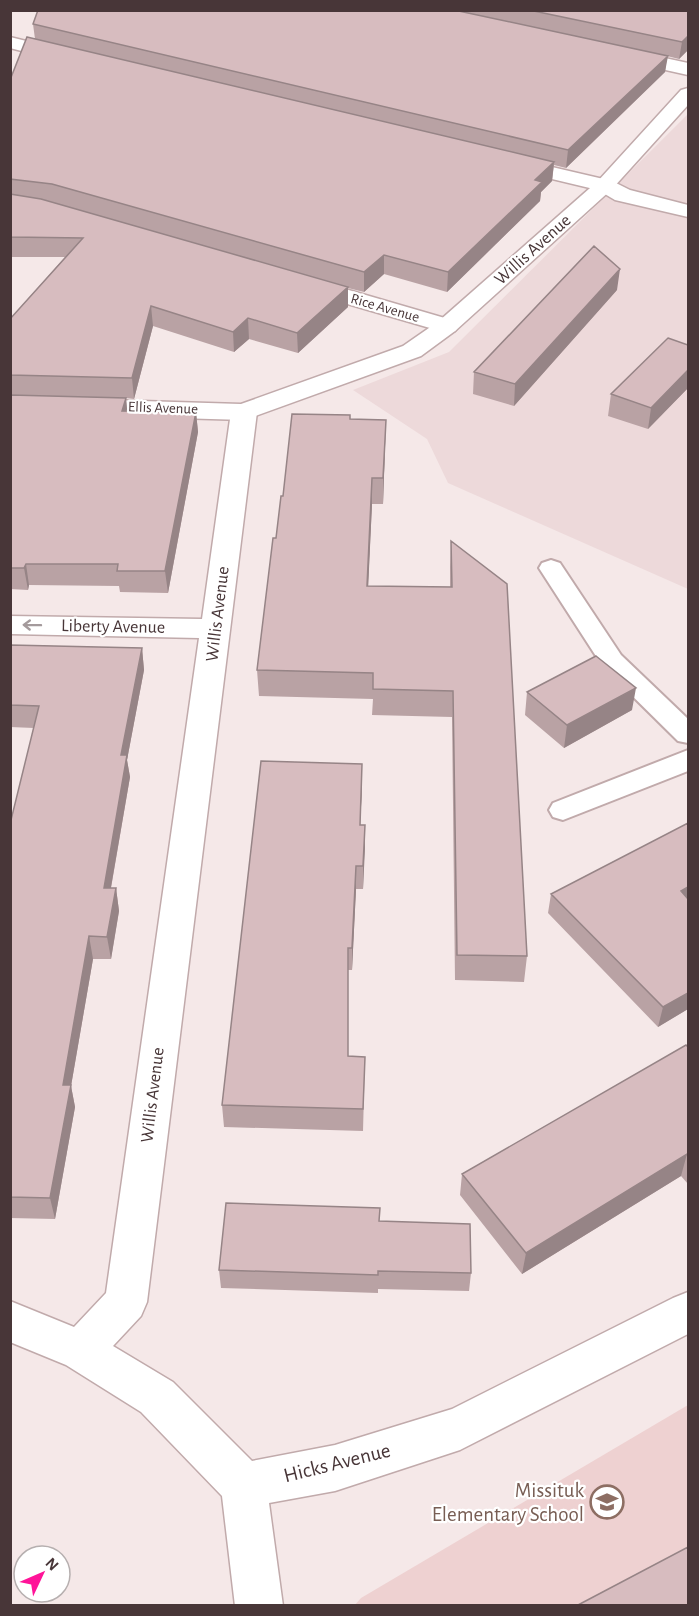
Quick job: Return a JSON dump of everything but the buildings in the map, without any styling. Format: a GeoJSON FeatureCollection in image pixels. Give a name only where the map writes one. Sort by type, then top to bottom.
{"type":"FeatureCollection","features":[{"type":"Feature","properties":{"kind":"street"},"geometry":{"type":"LineString","coordinates":[[10,42],[91,62]]}},
{"type":"Feature","properties":{"kind":"street"},"geometry":{"type":"LineString","coordinates":[[604,51],[688,69]]}},
{"type":"Feature","properties":{"kind":"street","name":"Willis Avenue"},"geometry":{"type":"LineString","coordinates":[[81,1350],[126,1302],[244,412],[412,351],[447,326],[605,185],[688,94]]}},
{"type":"Feature","properties":{"kind":"street"},"geometry":{"type":"LineString","coordinates":[[486,157],[605,185],[623,195],[688,211]]}},
{"type":"Feature","properties":{"kind":"street","name":"Rice Avenue"},"geometry":{"type":"LineString","coordinates":[[286,279],[447,326]]}},
{"type":"Feature","properties":{"kind":"street","name":"Ellis Avenue"},"geometry":{"type":"LineString","coordinates":[[10,405],[244,412]]}},
{"type":"Feature","properties":{"kind":"street","name":"Liberty Avenue"},"geometry":{"type":"LineString","coordinates":[[10,625],[216,629]]}},
{"type":"Feature","properties":{"kind":"street","name":"Hicks Avenue"},"geometry":{"type":"LineString","coordinates":[[244,1485],[335,1468],[460,1428],[688,1312]]}},
{"type":"Feature","properties":{"kind":"street"},"geometry":{"type":"LineString","coordinates":[[10,1321],[81,1350],[157,1397],[244,1485],[259,1605]]}},
{"type":"Feature","properties":{"kind":"lane"},"geometry":{"type":"LineString","coordinates":[[551,568],[612,661],[688,734]]}},
{"type":"Feature","properties":{"kind":"lane"},"geometry":{"type":"LineString","coordinates":[[563,810],[688,760]]}},
{"type":"Feature","properties":{"kind":"shaded area"},"geometry":{"type":"Polygon","coordinates":[[[688,114],[688,589],[448,483],[427,439],[353,390],[449,352],[688,114]]]}},
{"type":"Feature","properties":{"kind":"shaded area","name":"Missituk Elementary School"},"geometry":{"type":"Polygon","coordinates":[[[688,1405],[688,1605],[354,1606],[361,1598],[688,1405]]]}},
{"type":"Feature","properties":{"kind":"place","name":"Missituk Elementary School"},"geometry":{"type":"Point","coordinates":[607,1502]}}]}
